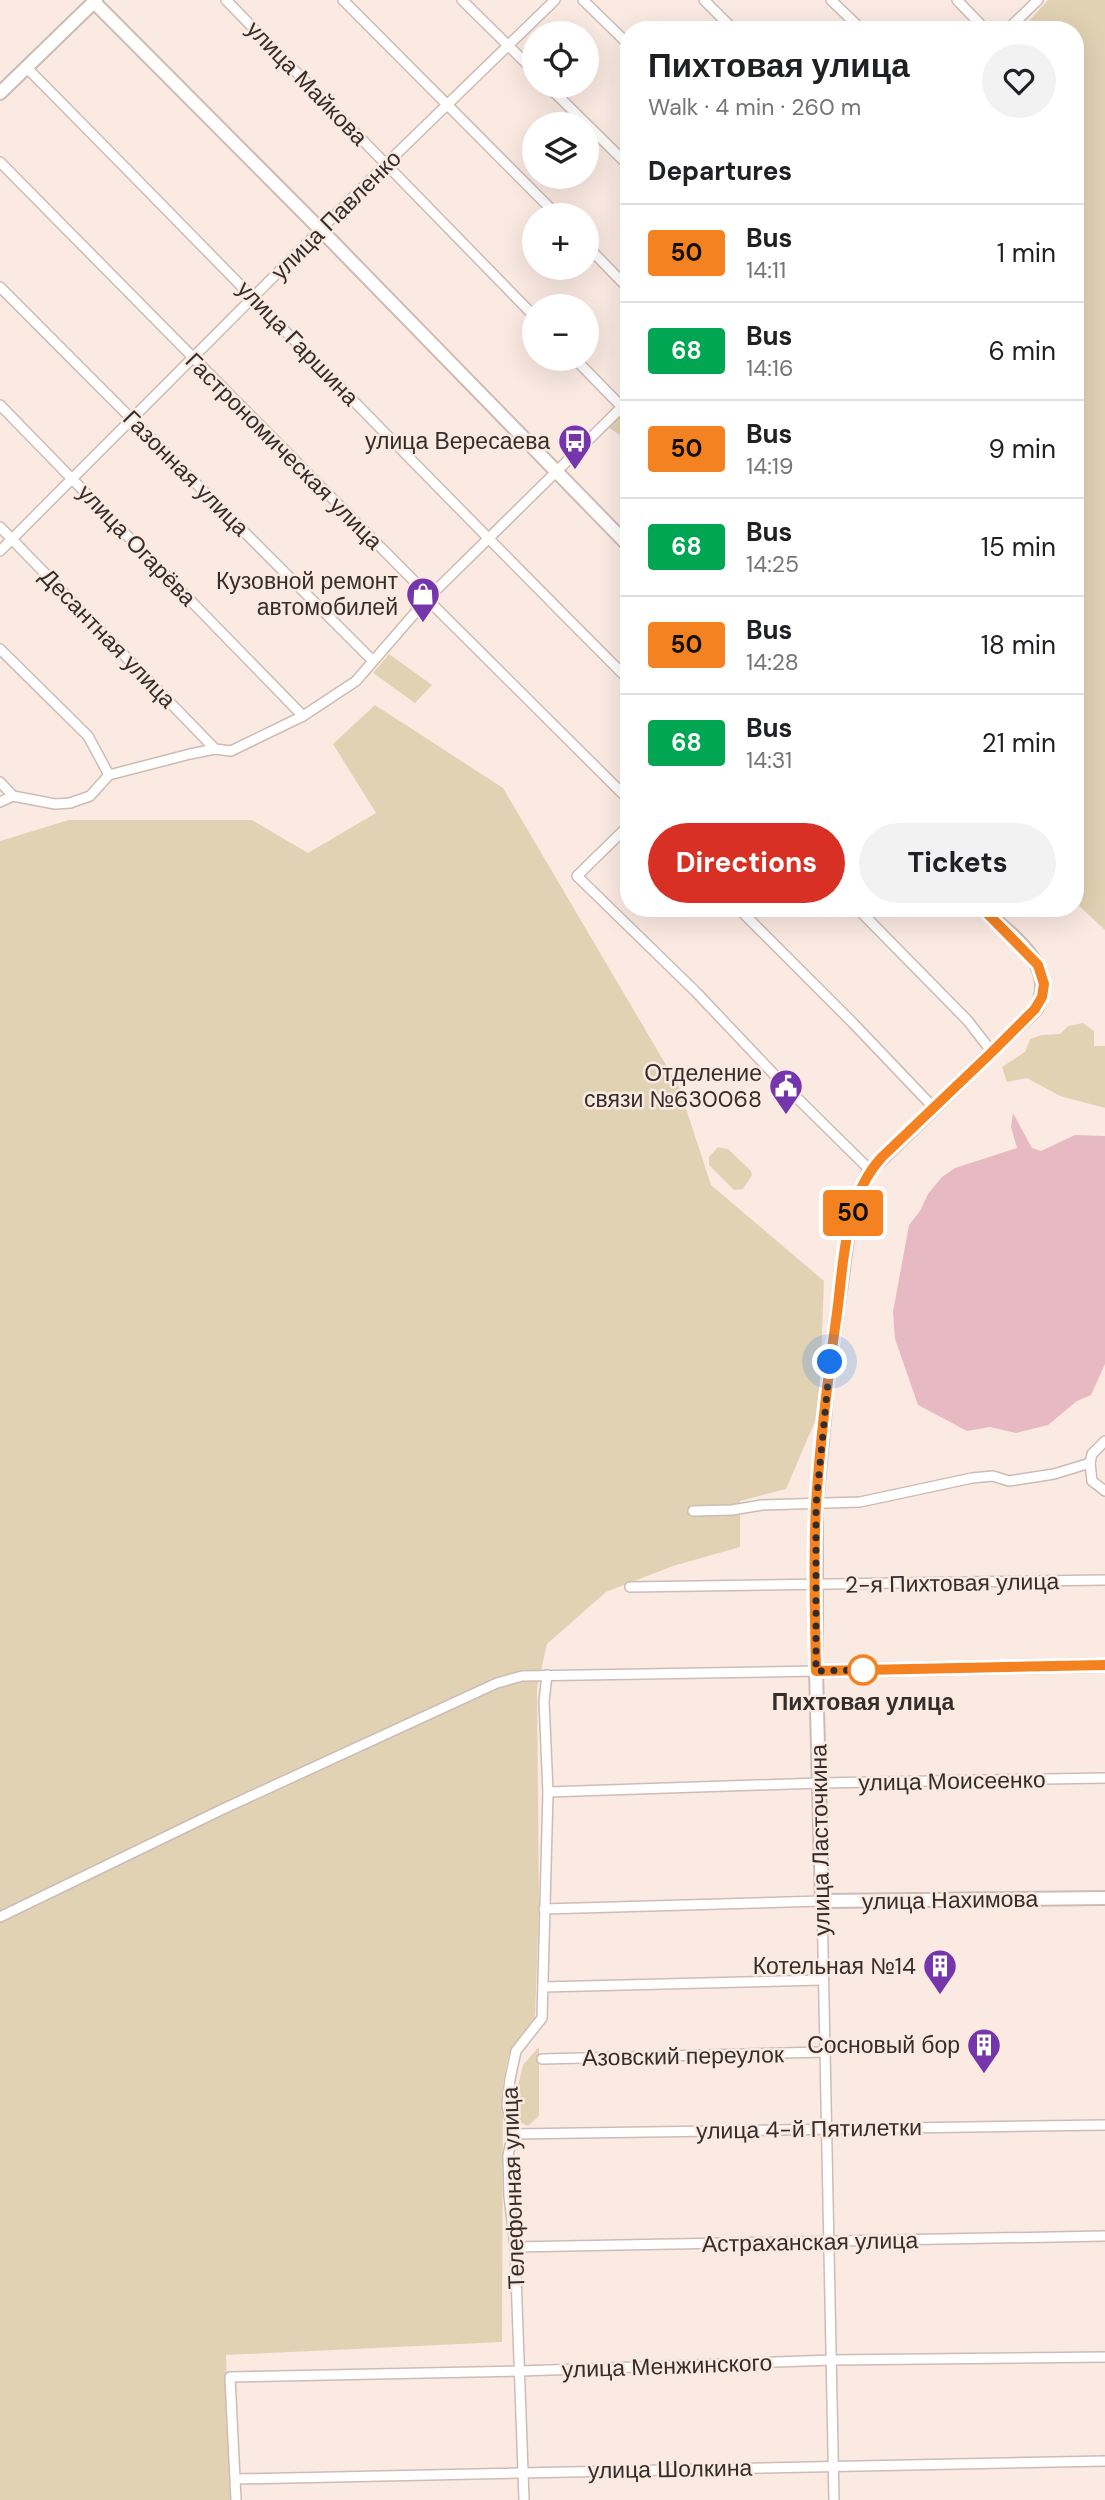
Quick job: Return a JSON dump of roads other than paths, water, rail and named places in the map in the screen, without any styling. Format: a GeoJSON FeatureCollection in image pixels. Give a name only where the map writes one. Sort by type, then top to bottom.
{"type":"FeatureCollection","features":[{"type":"Feature","properties":{"kind":"street","name":"улица Майкова"},"geometry":{"type":"LineString","coordinates":[[226,0],[522,304]]}},
{"type":"Feature","properties":{"kind":"street"},"geometry":{"type":"LineString","coordinates":[[343,0],[545,203]]}},
{"type":"Feature","properties":{"kind":"street"},"geometry":{"type":"LineString","coordinates":[[461,0],[522,59]]}},
{"type":"Feature","properties":{"kind":"street","name":"улица Павленко"},"geometry":{"type":"LineString","coordinates":[[0,551],[386,164],[555,0]]}},
{"type":"Feature","properties":{"kind":"street"},"geometry":{"type":"LineString","coordinates":[[583,0],[620,36]]}},
{"type":"Feature","properties":{"kind":"street"},"geometry":{"type":"LineString","coordinates":[[704,0],[725,21]]}},
{"type":"Feature","properties":{"kind":"street"},"geometry":{"type":"LineString","coordinates":[[831,0],[853,21]]}},
{"type":"Feature","properties":{"kind":"street"},"geometry":{"type":"LineString","coordinates":[[957,0],[977,21]]}},
{"type":"Feature","properties":{"kind":"street"},"geometry":{"type":"LineString","coordinates":[[1016,21],[1038,0]]}},
{"type":"Feature","properties":{"kind":"street"},"geometry":{"type":"LineString","coordinates":[[0,93],[95,1],[620,536]]}},
{"type":"Feature","properties":{"kind":"street","name":"улица Гаршина"},"geometry":{"type":"LineString","coordinates":[[26,67],[620,671]]}},
{"type":"Feature","properties":{"kind":"street"},"geometry":{"type":"LineString","coordinates":[[560,98],[620,157]]}},
{"type":"Feature","properties":{"kind":"street","name":"Гастрономическая улица"},"geometry":{"type":"LineString","coordinates":[[0,162],[417,584],[427,599],[620,791]]}},
{"type":"Feature","properties":{"kind":"street"},"geometry":{"type":"LineString","coordinates":[[599,258],[620,280]]}},
{"type":"Feature","properties":{"kind":"street","name":"Газонная улица"},"geometry":{"type":"LineString","coordinates":[[0,287],[372,660]]}},
{"type":"Feature","properties":{"kind":"street"},"geometry":{"type":"LineString","coordinates":[[588,371],[620,400]]}},
{"type":"Feature","properties":{"kind":"street","name":"улица Огарёва"},"geometry":{"type":"LineString","coordinates":[[0,405],[303,716]]}},
{"type":"Feature","properties":{"kind":"street"},"geometry":{"type":"LineString","coordinates":[[0,782],[13,796],[55,804],[69,803],[90,796],[109,775],[215,749],[230,751],[303,716],[349,686],[427,599],[620,409]]}},
{"type":"Feature","properties":{"kind":"street","name":"Десантная улица"},"geometry":{"type":"LineString","coordinates":[[0,527],[215,749]]}},
{"type":"Feature","properties":{"kind":"street"},"geometry":{"type":"LineString","coordinates":[[0,649],[88,736],[109,775]]}},
{"type":"Feature","properties":{"kind":"street"},"geometry":{"type":"LineString","coordinates":[[0,803],[13,796]]}},
{"type":"Feature","properties":{"kind":"street"},"geometry":{"type":"LineString","coordinates":[[620,834],[577,876],[696,992],[870,1170]]}},
{"type":"Feature","properties":{"kind":"street"},"geometry":{"type":"LineString","coordinates":[[747,917],[934,1108]]}},
{"type":"Feature","properties":{"kind":"street"},"geometry":{"type":"LineString","coordinates":[[866,917],[968,1021],[992,1052]]}},
{"type":"Feature","properties":{"kind":"street","name":"улица Ласточкина"},"geometry":{"type":"LineString","coordinates":[[834,2500],[815,1586],[816,1505],[827,1387],[848,1232],[857,1199],[870,1170],[1035,1009],[1042,997],[1044,984],[1038,965],[991,917]]}},
{"type":"Feature","properties":{"kind":"street"},"geometry":{"type":"LineString","coordinates":[[1105,1441],[1093,1454],[1090,1463],[1092,1481],[1105,1491]]}},
{"type":"Feature","properties":{"kind":"street"},"geometry":{"type":"LineString","coordinates":[[693,1511],[732,1510],[762,1505],[860,1502],[972,1478],[993,1476],[1009,1481],[1054,1474],[1090,1463]]}},
{"type":"Feature","properties":{"kind":"street","name":"2-я Пихтовая улица"},"geometry":{"type":"LineString","coordinates":[[630,1587],[1105,1580]]}},
{"type":"Feature","properties":{"kind":"street"},"geometry":{"type":"LineString","coordinates":[[0,1917],[223,1809],[497,1683],[522,1676],[1105,1665]]}},
{"type":"Feature","properties":{"kind":"street","name":"Телефонная улица"},"geometry":{"type":"LineString","coordinates":[[524,2500],[515,2247],[509,2196],[508,2155],[513,2134],[507,2105],[516,2052],[542,2018],[548,1792],[544,1701],[547,1675]]}},
{"type":"Feature","properties":{"kind":"street","name":"улица Моисеенко"},"geometry":{"type":"LineString","coordinates":[[548,1792],[819,1783],[1105,1779]]}},
{"type":"Feature","properties":{"kind":"street","name":"улица Нахимова"},"geometry":{"type":"LineString","coordinates":[[544,1909],[822,1901],[1105,1898]]}},
{"type":"Feature","properties":{"kind":"street"},"geometry":{"type":"LineString","coordinates":[[543,1987],[822,1980]]}},
{"type":"Feature","properties":{"kind":"street","name":"Азовский переулок"},"geometry":{"type":"LineString","coordinates":[[542,2059],[824,2052]]}},
{"type":"Feature","properties":{"kind":"street","name":"улица 4-й Пятилетки"},"geometry":{"type":"LineString","coordinates":[[513,2134],[1105,2124]]}},
{"type":"Feature","properties":{"kind":"street","name":"Астраханская улица"},"geometry":{"type":"LineString","coordinates":[[515,2247],[1105,2236]]}},
{"type":"Feature","properties":{"kind":"street","name":"улица Менжинского"},"geometry":{"type":"LineString","coordinates":[[236,2479],[230,2377],[521,2371],[832,2360],[1105,2357]]}},
{"type":"Feature","properties":{"kind":"street","name":"улица Шолкина"},"geometry":{"type":"LineString","coordinates":[[236,2479],[1105,2461]]}},
{"type":"Feature","properties":{"kind":"street"},"geometry":{"type":"LineString","coordinates":[[236,2479],[236,2500]]}},
{"type":"Feature","properties":{"kind":"place","name":"улица Вересаева"},"geometry":{"type":"Point","coordinates":[575,471]}},
{"type":"Feature","properties":{"kind":"place","name":"Кузовной ремонт автомобилей"},"geometry":{"type":"Point","coordinates":[423,624]}},
{"type":"Feature","properties":{"kind":"place","name":"Отделение связи №630068"},"geometry":{"type":"Point","coordinates":[786,1116]}},
{"type":"Feature","properties":{"kind":"place","name":"Пихтовая улица"},"geometry":{"type":"Point","coordinates":[863,1670]}},
{"type":"Feature","properties":{"kind":"place","name":"Котельная №14"},"geometry":{"type":"Point","coordinates":[940,1996]}},
{"type":"Feature","properties":{"kind":"place","name":"Сосновый бор"},"geometry":{"type":"Point","coordinates":[984,2075]}}]}
